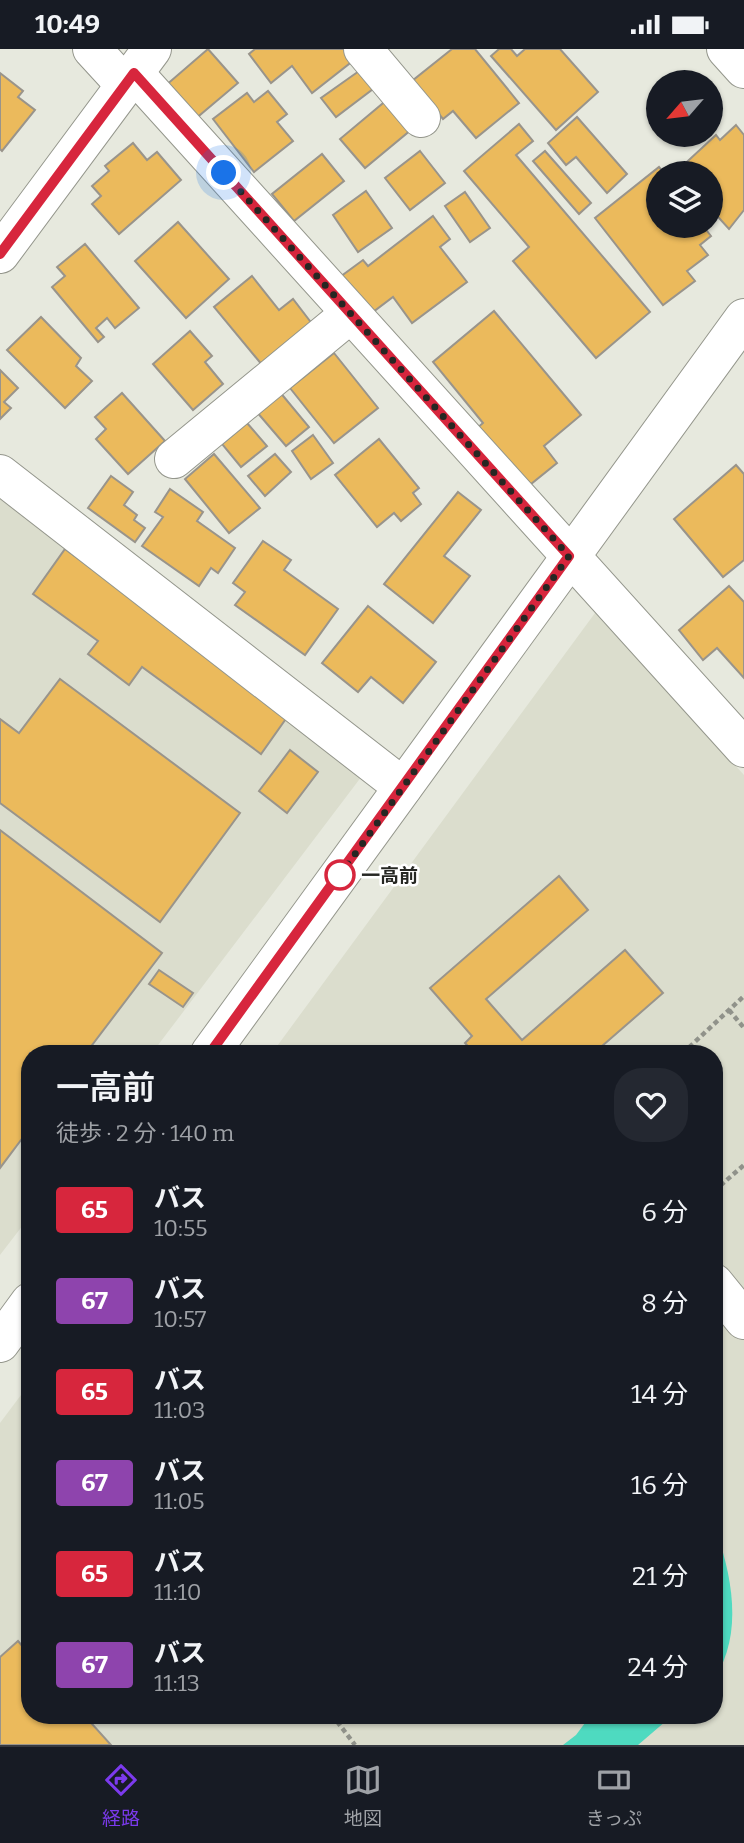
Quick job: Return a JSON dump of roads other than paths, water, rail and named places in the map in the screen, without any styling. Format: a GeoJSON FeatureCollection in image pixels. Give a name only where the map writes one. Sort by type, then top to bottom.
{"type":"FeatureCollection","features":[{"type":"Feature","properties":{"kind":"street"},"geometry":{"type":"LineString","coordinates":[[92,49],[137,69],[350,314],[744,748]]}},
{"type":"Feature","properties":{"kind":"street"},"geometry":{"type":"LineString","coordinates":[[363,49],[421,118]]}},
{"type":"Feature","properties":{"kind":"street"},"geometry":{"type":"LineString","coordinates":[[726,49],[744,69]]}},
{"type":"Feature","properties":{"kind":"street"},"geometry":{"type":"LineString","coordinates":[[0,254],[137,69]]}},
{"type":"Feature","properties":{"kind":"street"},"geometry":{"type":"LineString","coordinates":[[174,459],[350,314]]}},
{"type":"Feature","properties":{"kind":"street"},"geometry":{"type":"LineString","coordinates":[[216,1045],[744,318]]}},
{"type":"Feature","properties":{"kind":"street"},"geometry":{"type":"LineString","coordinates":[[0,474],[403,787]]}},
{"type":"Feature","properties":{"kind":"street"},"geometry":{"type":"LineString","coordinates":[[723,1294],[744,1320]]}},
{"type":"Feature","properties":{"kind":"street"},"geometry":{"type":"LineString","coordinates":[[0,1343],[21,1314]]}},
{"type":"Feature","properties":{"kind":"place","name":"一高前"},"geometry":{"type":"Point","coordinates":[340,875]}}]}
